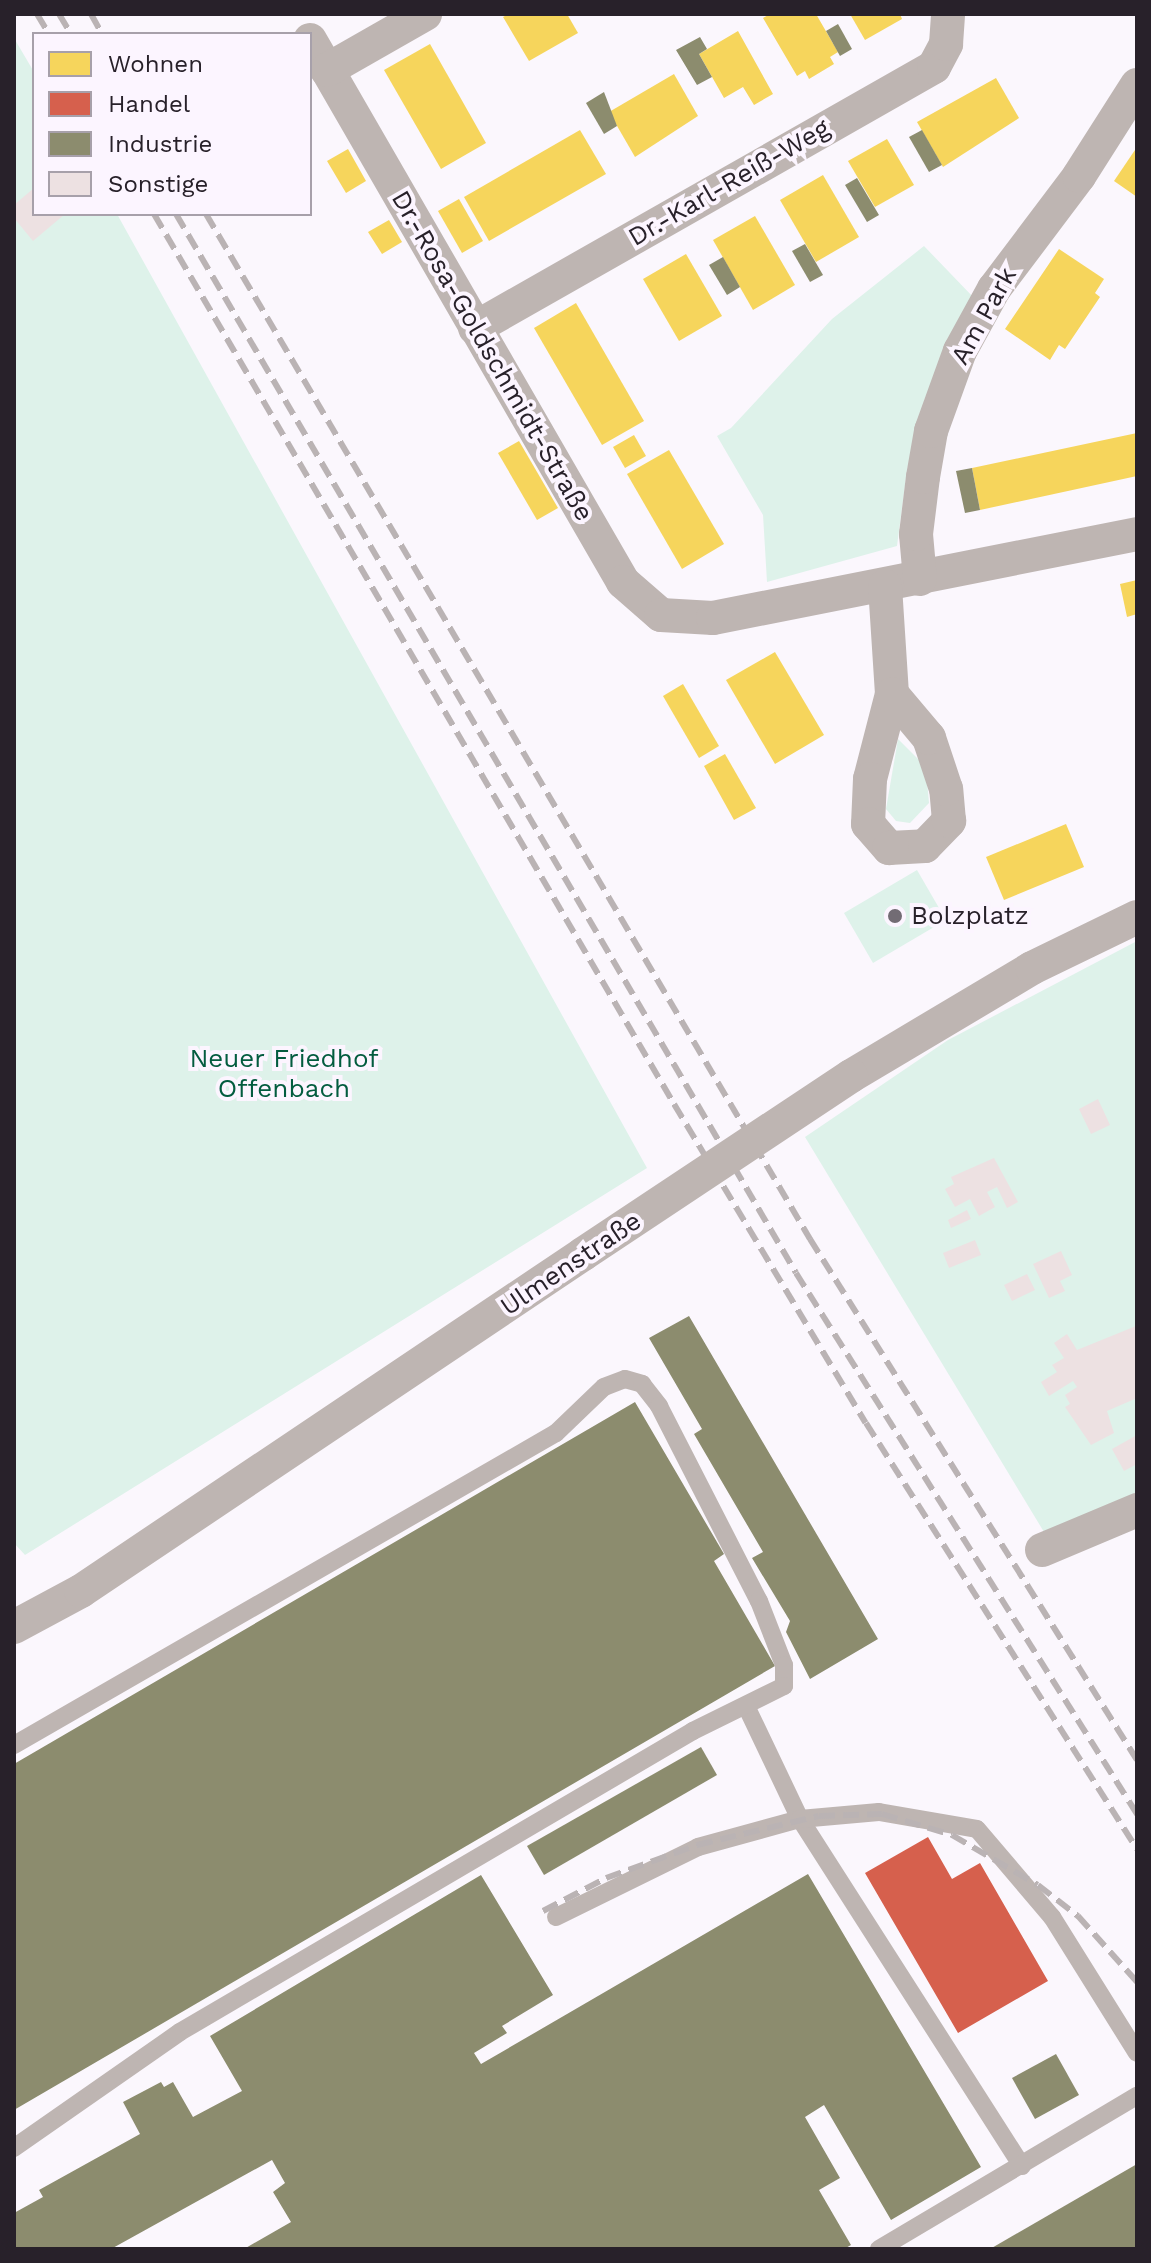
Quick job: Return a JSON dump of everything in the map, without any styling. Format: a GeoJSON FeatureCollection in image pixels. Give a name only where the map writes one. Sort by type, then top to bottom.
{"type":"FeatureCollection","features":[{"type":"Feature","properties":{"kind":"street"},"geometry":{"type":"LineString","coordinates":[[296,14],[306,32]]}},
{"type":"Feature","properties":{"kind":"street"},"geometry":{"type":"LineString","coordinates":[[327,70],[425,14]]}},
{"type":"Feature","properties":{"kind":"street","name":"Dr.-Karl-Reiß-Weg"},"geometry":{"type":"LineString","coordinates":[[475,328],[934,67],[946,44],[948,14]]}},
{"type":"Feature","properties":{"kind":"street","name":"Dr.-Rosa-Goldschmidt-Straße"},"geometry":{"type":"LineString","coordinates":[[312,44],[623,582],[661,615],[713,618],[1137,534]]}},
{"type":"Feature","properties":{"kind":"street","name":"Am Park"},"geometry":{"type":"LineString","coordinates":[[920,579],[916,534],[931,431],[960,351],[994,289],[1079,176],[1137,85]]}},
{"type":"Feature","properties":{"kind":"street"},"geometry":{"type":"LineString","coordinates":[[885,586],[892,694]]}},
{"type":"Feature","properties":{"kind":"street","name":"Ulmenstraße"},"geometry":{"type":"LineString","coordinates":[[14,1627],[81,1591],[851,1076],[1032,968],[1137,917]]}},
{"type":"Feature","properties":{"kind":"street"},"geometry":{"type":"LineString","coordinates":[[1042,1550],[1137,1510]]}},
{"type":"Feature","properties":{"kind":"lane"},"geometry":{"type":"LineString","coordinates":[[14,1745],[556,1433],[604,1387],[625,1379],[642,1384],[659,1406],[759,1601],[784,1665],[784,1686],[747,1708],[693,1731],[180,2032],[14,2148]]}},
{"type":"Feature","properties":{"kind":"lane"},"geometry":{"type":"LineString","coordinates":[[747,1708],[800,1819],[1022,2166]]}},
{"type":"Feature","properties":{"kind":"lane"},"geometry":{"type":"LineString","coordinates":[[556,1917],[698,1847],[800,1819],[879,1812],[977,1829],[1052,1917],[1137,2053]]}},
{"type":"Feature","properties":{"kind":"lane"},"geometry":{"type":"LineString","coordinates":[[879,2249],[1137,2096]]}},
{"type":"Feature","properties":{"kind":"green space","name":"Neuer Friedhof Offenbach"},"geometry":{"type":"Polygon","coordinates":[[[14,38],[32,69],[32,216],[118,216],[647,1168],[25,1555],[14,1543],[14,38]]]}},
{"type":"Feature","properties":{"kind":"green space"},"geometry":{"type":"Polygon","coordinates":[[[924,246],[975,299],[925,398],[907,470],[897,546],[767,582],[763,515],[717,436],[731,428],[832,319],[924,246]]]}},
{"type":"Feature","properties":{"kind":"green space"},"geometry":{"type":"Polygon","coordinates":[[[898,739],[919,760],[927,781],[929,803],[910,823],[896,821],[886,809],[898,739]]]}},
{"type":"Feature","properties":{"kind":"green space","name":"Bolzplatz"},"geometry":{"type":"Polygon","coordinates":[[[917,870],[946,920],[873,963],[844,913],[917,870]]]}},
{"type":"Feature","properties":{"kind":"green space"},"geometry":{"type":"Polygon","coordinates":[[[1137,941],[1137,1493],[1044,1532],[805,1137],[948,1040],[1137,941]]]}},
{"type":"Feature","properties":{"kind":"building: Wohnen"},"geometry":{"type":"Polygon","coordinates":[[[509,14],[567,14],[578,33],[529,61],[503,17],[509,14]]]}},
{"type":"Feature","properties":{"kind":"building: Wohnen"},"geometry":{"type":"Polygon","coordinates":[[[770,14],[816,14],[838,52],[830,57],[834,64],[809,79],[805,71],[797,76],[763,18],[770,14]]]}},
{"type":"Feature","properties":{"kind":"building: Wohnen"},"geometry":{"type":"Polygon","coordinates":[[[850,14],[900,14],[902,19],[865,40],[850,14]]]}},
{"type":"Feature","properties":{"kind":"building: Wohnen"},"geometry":{"type":"Polygon","coordinates":[[[738,31],[773,94],[754,105],[743,87],[724,98],[699,54],[738,31]]]}},
{"type":"Feature","properties":{"kind":"building: Wohnen"},"geometry":{"type":"Polygon","coordinates":[[[430,44],[486,143],[441,169],[384,70],[430,44]]]}},
{"type":"Feature","properties":{"kind":"building: Wohnen"},"geometry":{"type":"Polygon","coordinates":[[[674,74],[698,116],[635,157],[609,112],[674,74]]]}},
{"type":"Feature","properties":{"kind":"building: Wohnen"},"geometry":{"type":"Polygon","coordinates":[[[996,78],[1019,118],[943,167],[917,122],[996,78]]]}},
{"type":"Feature","properties":{"kind":"building: Wohnen"},"geometry":{"type":"Polygon","coordinates":[[[580,130],[606,174],[489,241],[464,197],[580,130]]]}},
{"type":"Feature","properties":{"kind":"building: Wohnen"},"geometry":{"type":"Polygon","coordinates":[[[887,139],[914,185],[875,207],[848,161],[887,139]]]}},
{"type":"Feature","properties":{"kind":"building: Wohnen"},"geometry":{"type":"Polygon","coordinates":[[[1137,147],[1137,197],[1114,181],[1137,147]]]}},
{"type":"Feature","properties":{"kind":"building: Wohnen"},"geometry":{"type":"Polygon","coordinates":[[[348,149],[366,181],[346,193],[327,161],[348,149]]]}},
{"type":"Feature","properties":{"kind":"building: Wohnen"},"geometry":{"type":"Polygon","coordinates":[[[823,175],[859,237],[816,262],[780,200],[823,175]]]}},
{"type":"Feature","properties":{"kind":"building: Wohnen"},"geometry":{"type":"Polygon","coordinates":[[[459,199],[483,241],[462,253],[438,211],[459,199]]]}},
{"type":"Feature","properties":{"kind":"building: Wohnen"},"geometry":{"type":"Polygon","coordinates":[[[755,216],[795,285],[753,310],[713,240],[755,216]]]}},
{"type":"Feature","properties":{"kind":"building: Wohnen"},"geometry":{"type":"Polygon","coordinates":[[[389,220],[402,242],[382,254],[368,232],[389,220]]]}},
{"type":"Feature","properties":{"kind":"building: Wohnen"},"geometry":{"type":"Polygon","coordinates":[[[1059,249],[1104,279],[1095,293],[1100,297],[1065,349],[1059,345],[1050,360],[1005,329],[1059,249]]]}},
{"type":"Feature","properties":{"kind":"building: Wohnen"},"geometry":{"type":"Polygon","coordinates":[[[686,254],[722,316],[679,341],[643,279],[686,254]]]}},
{"type":"Feature","properties":{"kind":"building: Wohnen"},"geometry":{"type":"Polygon","coordinates":[[[576,303],[644,421],[602,445],[534,328],[576,303]]]}},
{"type":"Feature","properties":{"kind":"building: Wohnen"},"geometry":{"type":"Polygon","coordinates":[[[1137,433],[1137,476],[980,510],[972,468],[1137,433]]]}},
{"type":"Feature","properties":{"kind":"building: Wohnen"},"geometry":{"type":"Polygon","coordinates":[[[634,435],[646,456],[625,468],[613,447],[634,435]]]}},
{"type":"Feature","properties":{"kind":"building: Wohnen"},"geometry":{"type":"Polygon","coordinates":[[[519,441],[558,508],[537,520],[498,453],[519,441]]]}},
{"type":"Feature","properties":{"kind":"building: Wohnen"},"geometry":{"type":"Polygon","coordinates":[[[669,450],[724,544],[682,569],[627,474],[669,450]]]}},
{"type":"Feature","properties":{"kind":"building: Wohnen"},"geometry":{"type":"Polygon","coordinates":[[[1137,580],[1137,614],[1127,617],[1120,584],[1137,580]]]}},
{"type":"Feature","properties":{"kind":"building: Wohnen"},"geometry":{"type":"Polygon","coordinates":[[[775,652],[824,735],[775,764],[726,680],[775,652]]]}},
{"type":"Feature","properties":{"kind":"building: Wohnen"},"geometry":{"type":"Polygon","coordinates":[[[683,684],[719,746],[699,758],[663,696],[683,684]]]}},
{"type":"Feature","properties":{"kind":"building: Wohnen"},"geometry":{"type":"Polygon","coordinates":[[[725,754],[756,808],[734,820],[704,766],[725,754]]]}},
{"type":"Feature","properties":{"kind":"building: Wohnen"},"geometry":{"type":"Polygon","coordinates":[[[1066,824],[1084,867],[1004,900],[986,857],[1066,824]]]}},
{"type":"Feature","properties":{"kind":"building: Handel"},"geometry":{"type":"Polygon","coordinates":[[[928,1837],[952,1879],[980,1863],[1048,1981],[958,2033],[865,1873],[928,1837]]]}},
{"type":"Feature","properties":{"kind":"building: Industrie"},"geometry":{"type":"Polygon","coordinates":[[[838,24],[852,49],[840,56],[826,31],[838,24]]]}},
{"type":"Feature","properties":{"kind":"building: Industrie"},"geometry":{"type":"Polygon","coordinates":[[[700,37],[707,49],[699,54],[712,77],[697,85],[676,50],[700,37]]]}},
{"type":"Feature","properties":{"kind":"building: Industrie"},"geometry":{"type":"Polygon","coordinates":[[[604,92],[617,126],[604,134],[586,103],[604,92]]]}},
{"type":"Feature","properties":{"kind":"building: Industrie"},"geometry":{"type":"Polygon","coordinates":[[[922,130],[942,165],[929,172],[909,137],[922,130]]]}},
{"type":"Feature","properties":{"kind":"building: Industrie"},"geometry":{"type":"Polygon","coordinates":[[[857,178],[879,215],[867,222],[845,185],[857,178]]]}},
{"type":"Feature","properties":{"kind":"building: Industrie"},"geometry":{"type":"Polygon","coordinates":[[[805,244],[823,275],[810,282],[792,251],[805,244]]]}},
{"type":"Feature","properties":{"kind":"building: Industrie"},"geometry":{"type":"Polygon","coordinates":[[[723,257],[740,287],[727,295],[709,265],[723,257]]]}},
{"type":"Feature","properties":{"kind":"building: Industrie"},"geometry":{"type":"Polygon","coordinates":[[[972,468],[980,510],[965,513],[956,471],[972,468]]]}},
{"type":"Feature","properties":{"kind":"building: Industrie"},"geometry":{"type":"Polygon","coordinates":[[[689,1316],[878,1639],[810,1679],[786,1632],[790,1621],[752,1558],[763,1552],[694,1434],[702,1429],[649,1338],[689,1316]]]}},
{"type":"Feature","properties":{"kind":"building: Industrie"},"geometry":{"type":"Polygon","coordinates":[[[635,1402],[724,1554],[714,1561],[775,1666],[14,2110],[14,1764],[635,1402]]]}},
{"type":"Feature","properties":{"kind":"building: Industrie"},"geometry":{"type":"Polygon","coordinates":[[[701,1747],[717,1775],[544,1875],[527,1846],[701,1747]]]}},
{"type":"Feature","properties":{"kind":"building: Industrie"},"geometry":{"type":"Polygon","coordinates":[[[808,1874],[981,2167],[891,2220],[824,2105],[805,2117],[840,2178],[819,2190],[851,2245],[844,2249],[244,2249],[291,2222],[273,2192],[285,2183],[272,2160],[111,2249],[14,2249],[14,2213],[43,2197],[39,2190],[140,2134],[123,2102],[161,2082],[164,2087],[173,2082],[193,2117],[242,2091],[210,2036],[481,1875],[553,1995],[502,2026],[507,2033],[474,2053],[481,2064],[808,1874]]]}},
{"type":"Feature","properties":{"kind":"building: Industrie"},"geometry":{"type":"Polygon","coordinates":[[[1056,2054],[1079,2095],[1035,2119],[1012,2078],[1056,2054]]]}},
{"type":"Feature","properties":{"kind":"building: Industrie"},"geometry":{"type":"Polygon","coordinates":[[[1137,2164],[1137,2249],[990,2249],[1137,2164]]]}},
{"type":"Feature","properties":{"kind":"building: Sonstige"},"geometry":{"type":"Polygon","coordinates":[[[32,190],[32,216],[63,216],[33,241],[14,218],[14,205],[32,190]]]}},
{"type":"Feature","properties":{"kind":"building: Sonstige"},"geometry":{"type":"Polygon","coordinates":[[[1098,1099],[1110,1125],[1091,1134],[1079,1109],[1098,1099]]]}},
{"type":"Feature","properties":{"kind":"building: Sonstige"},"geometry":{"type":"Polygon","coordinates":[[[994,1158],[1018,1202],[1007,1208],[997,1187],[987,1192],[995,1207],[979,1216],[970,1199],[955,1207],[945,1189],[954,1184],[951,1177],[994,1158]]]}},
{"type":"Feature","properties":{"kind":"building: Sonstige"},"geometry":{"type":"Polygon","coordinates":[[[967,1210],[971,1219],[951,1228],[948,1220],[967,1210]]]}},
{"type":"Feature","properties":{"kind":"building: Sonstige"},"geometry":{"type":"Polygon","coordinates":[[[975,1240],[981,1255],[949,1268],[943,1253],[975,1240]]]}},
{"type":"Feature","properties":{"kind":"building: Sonstige"},"geometry":{"type":"Polygon","coordinates":[[[1061,1251],[1072,1275],[1060,1281],[1065,1291],[1049,1298],[1033,1264],[1061,1251]]]}},
{"type":"Feature","properties":{"kind":"building: Sonstige"},"geometry":{"type":"Polygon","coordinates":[[[1027,1274],[1035,1290],[1012,1301],[1004,1285],[1027,1274]]]}},
{"type":"Feature","properties":{"kind":"building: Sonstige"},"geometry":{"type":"Polygon","coordinates":[[[1136,1326],[1137,1398],[1107,1411],[1114,1433],[1091,1445],[1065,1407],[1070,1404],[1065,1395],[1077,1387],[1073,1381],[1049,1396],[1041,1382],[1057,1372],[1052,1365],[1064,1358],[1054,1343],[1067,1334],[1077,1350],[1136,1326]]]}},
{"type":"Feature","properties":{"kind":"building: Sonstige"},"geometry":{"type":"Polygon","coordinates":[[[1137,1435],[1137,1464],[1124,1471],[1112,1449],[1137,1435]]]}},
{"type":"Feature","properties":{"kind":"railway"},"geometry":{"type":"LineString","coordinates":[[37,14],[48,32]]}},
{"type":"Feature","properties":{"kind":"railway"},"geometry":{"type":"LineString","coordinates":[[59,14],[70,32]]}},
{"type":"Feature","properties":{"kind":"railway"},"geometry":{"type":"LineString","coordinates":[[91,14],[101,32]]}},
{"type":"Feature","properties":{"kind":"railway"},"geometry":{"type":"LineString","coordinates":[[155,216],[674,1104],[866,1423],[1137,1849]]}},
{"type":"Feature","properties":{"kind":"railway"},"geometry":{"type":"LineString","coordinates":[[177,216],[796,1273],[1137,1814]]}},
{"type":"Feature","properties":{"kind":"railway"},"geometry":{"type":"LineString","coordinates":[[207,216],[810,1239],[1137,1760]]}},
{"type":"Feature","properties":{"kind":"railway"},"geometry":{"type":"LineString","coordinates":[[543,1911],[606,1878],[697,1845],[819,1816],[882,1814],[952,1835],[1038,1885],[1078,1916],[1137,1982]]}},
{"type":"Feature","properties":{"kind":"place","name":"Bolzplatz"},"geometry":{"type":"Point","coordinates":[895,916]}}]}
